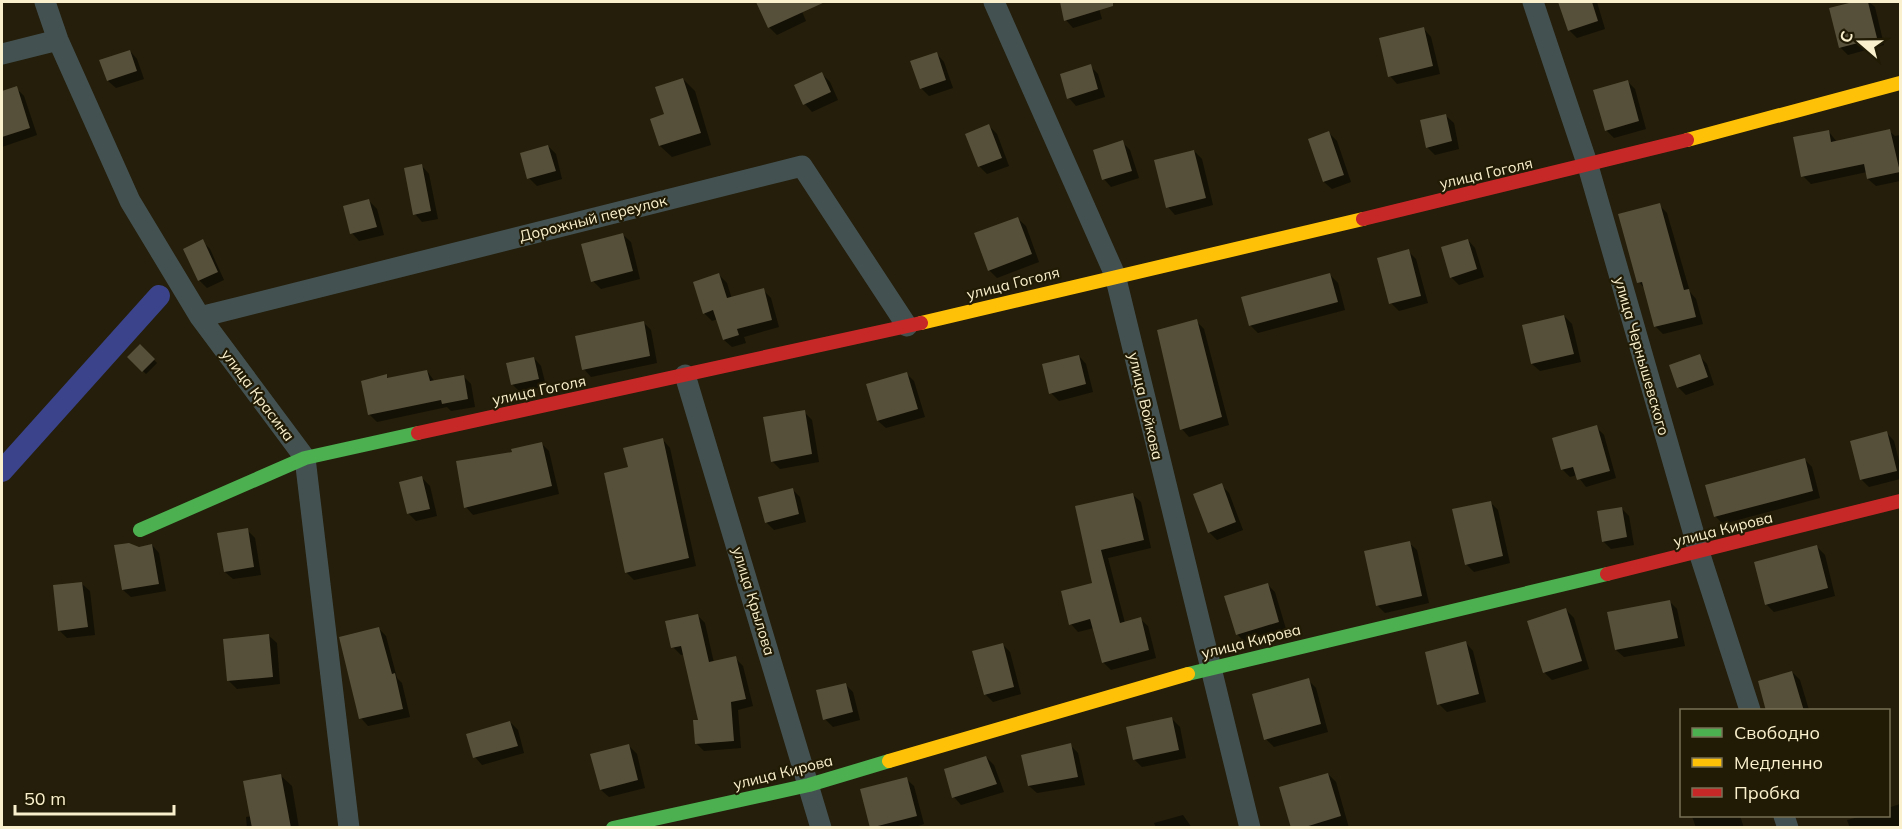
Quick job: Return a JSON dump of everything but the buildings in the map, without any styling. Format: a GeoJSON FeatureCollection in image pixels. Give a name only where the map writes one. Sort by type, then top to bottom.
{"type":"FeatureCollection","features":[{"type":"Feature","properties":{"kind":"street","name":"улица Красина"},"geometry":{"type":"LineString","coordinates":[[45,2],[58,40],[130,201],[200,317],[305,458],[349,828]]}},
{"type":"Feature","properties":{"kind":"street","name":"улица Войкова"},"geometry":{"type":"LineString","coordinates":[[994,2],[1115,275],[1209,668],[1250,828]]}},
{"type":"Feature","properties":{"kind":"street","name":"улица Чернышевского"},"geometry":{"type":"LineString","coordinates":[[1533,2],[1588,166],[1699,552],[1749,709]]}},
{"type":"Feature","properties":{"kind":"street"},"geometry":{"type":"LineString","coordinates":[[2,54],[58,40]]}},
{"type":"Feature","properties":{"kind":"street","name":"улица Гоголя"},"geometry":{"type":"LineString","coordinates":[[140,530],[305,458],[906,326],[1115,275],[1588,166],[1900,84]]}},
{"type":"Feature","properties":{"kind":"street","name":"Дорожный переулок"},"geometry":{"type":"LineString","coordinates":[[200,317],[802,166],[906,326]]}},
{"type":"Feature","properties":{"kind":"street","name":"улица Крылова"},"geometry":{"type":"LineString","coordinates":[[686,375],[821,828]]}},
{"type":"Feature","properties":{"kind":"street","name":"улица Кирова"},"geometry":{"type":"LineString","coordinates":[[613,828],[809,785],[1209,668],[1699,552],[1900,501]]}},
{"type":"Feature","properties":{"kind":"waterway"},"geometry":{"type":"LineString","coordinates":[[2,471],[159,296]]}},
{"type":"Feature","properties":{"kind":"traffic: fast"},"geometry":{"type":"LineString","coordinates":[[140,530],[305,458],[418,433]]}},
{"type":"Feature","properties":{"kind":"traffic: fast"},"geometry":{"type":"LineString","coordinates":[[1188,674],[1607,574]]}},
{"type":"Feature","properties":{"kind":"traffic: fast"},"geometry":{"type":"LineString","coordinates":[[613,828],[809,785],[889,761]]}},
{"type":"Feature","properties":{"kind":"traffic: slow"},"geometry":{"type":"LineString","coordinates":[[1687,140],[1900,83]]}},
{"type":"Feature","properties":{"kind":"traffic: slow"},"geometry":{"type":"LineString","coordinates":[[921,323],[1363,219]]}},
{"type":"Feature","properties":{"kind":"traffic: slow"},"geometry":{"type":"LineString","coordinates":[[889,761],[1188,674]]}},
{"type":"Feature","properties":{"kind":"traffic: jam"},"geometry":{"type":"LineString","coordinates":[[1363,219],[1687,140]]}},
{"type":"Feature","properties":{"kind":"traffic: jam"},"geometry":{"type":"LineString","coordinates":[[418,433],[921,323]]}},
{"type":"Feature","properties":{"kind":"traffic: jam"},"geometry":{"type":"LineString","coordinates":[[1607,574],[1900,501]]}}]}
